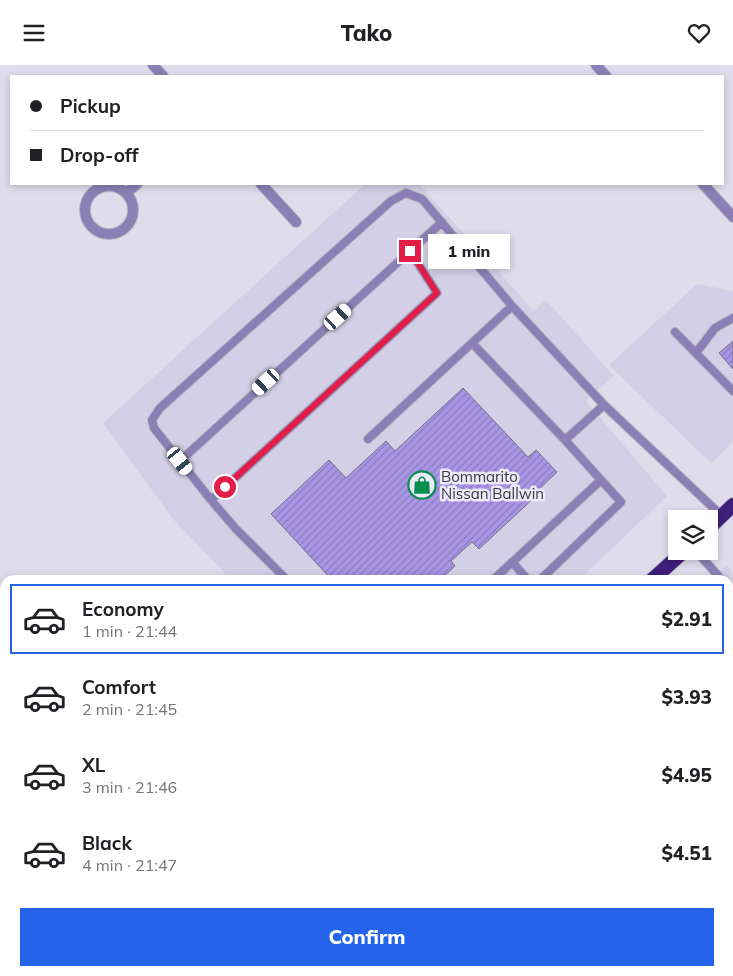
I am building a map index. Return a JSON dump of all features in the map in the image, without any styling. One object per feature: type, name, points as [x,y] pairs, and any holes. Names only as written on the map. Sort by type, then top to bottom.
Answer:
[{"type":"highway","points":[[718,520],[733,505]]},
{"type":"highway","points":[[658,575],[674,560]]},
{"type":"street","points":[[153,65],[162,75]]},
{"type":"street","points":[[596,65],[605,75]]},
{"type":"street","points":[[126,193],[136,185]]},
{"type":"street","points":[[262,185],[296,222]]},
{"type":"street","points":[[704,185],[733,217]]},
{"type":"street","points":[[106,186],[114,186],[126,193],[131,200],[133,208],[128,224],[115,233],[99,231],[92,226],[85,213],[88,198],[93,192],[106,186]]},
{"type":"lane","points":[[282,575],[236,529],[211,500],[154,427],[152,419],[160,408],[391,201],[406,193],[422,199],[512,306],[604,405],[722,516]]},
{"type":"lane","points":[[180,461],[442,222]]},
{"type":"lane","points":[[211,500],[437,293],[410,251]]},
{"type":"lane","points":[[368,439],[512,306]]},
{"type":"lane","points":[[696,353],[715,328],[733,317]]},
{"type":"lane","points":[[675,332],[733,391]]},
{"type":"lane","points":[[472,343],[622,502],[545,575]]},
{"type":"lane","points":[[565,440],[604,405]]},
{"type":"lane","points":[[498,575],[601,480]]},
{"type":"lane","points":[[704,560],[718,575]]},
{"type":"lane","points":[[512,562],[524,575]]},
{"type":"shaded area","points":[[364,185],[420,185],[534,311],[546,300],[614,376],[586,401],[667,496],[584,575],[227,575],[173,519],[103,423]]},
{"type":"shaded area","points":[[697,284],[733,291],[733,442],[711,463],[609,365]]},
{"type":"shaded area","points":[[727,565],[733,575],[716,575]]},
{"type":"building","points":[[733,341],[733,369],[719,353]]},
{"type":"building","name":"Bommarito Nissan Ballwin","points":[[463,388],[528,457],[536,450],[557,472],[535,493],[537,495],[479,549],[472,542],[451,561],[455,566],[445,575],[327,575],[271,514],[329,460],[346,478],[386,441],[395,451]]},
{"type":"place","name":"Bommarito Nissan Ballwin","points":[[422,485]]},
{"type":"route","points":[[225,487],[437,293],[410,251]]}]
